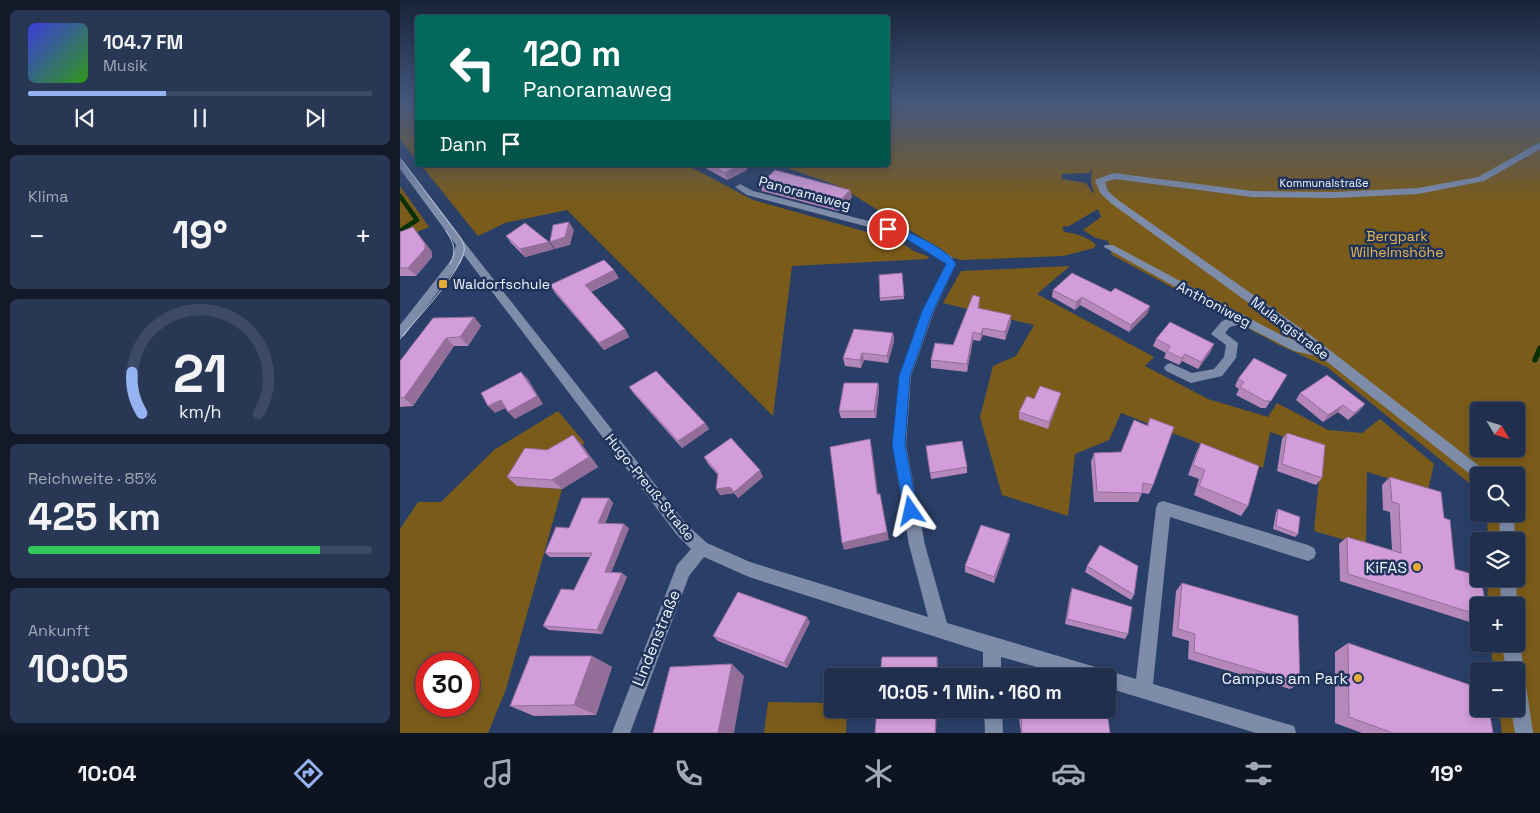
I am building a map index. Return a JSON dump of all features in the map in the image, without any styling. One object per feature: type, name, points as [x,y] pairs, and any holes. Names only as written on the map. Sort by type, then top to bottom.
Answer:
[{"type":"street","name":"Kommunalstraße","points":[[1100,181],[1114,176],[1252,194],[1298,195],[1418,191],[1481,179],[1540,145]]},
{"type":"street","name":"Hugo-Preuß-Straße","points":[[400,164],[682,530],[702,548],[749,569],[940,630],[1070,668]]},
{"type":"street","name":"Mulangstraße","points":[[1100,181],[1104,192],[1115,202],[1304,337],[1470,467]]},
{"type":"street","name":"Panoramaweg","points":[[740,187],[750,193],[904,233],[947,258],[952,264],[928,311],[904,376],[898,445],[918,545],[940,630]]},
{"type":"street","points":[[400,333],[458,260],[461,245]]},
{"type":"street","name":"Anthoniweg","points":[[1109,247],[1298,348],[1323,352]]},
{"type":"street","points":[[1170,368],[1191,378],[1218,374],[1230,358],[1232,342],[1216,334],[1226,324],[1242,319]]},
{"type":"street","points":[[1144,689],[1163,508],[1308,553]]},
{"type":"street","name":"Lindenstraße","points":[[621,733],[683,571],[702,548]]},
{"type":"street","points":[[992,646],[992,668]]},
{"type":"street","points":[[1116,680],[1288,733]]},
{"type":"street","points":[[1522,717],[1524,733]]},
{"type":"street","points":[[993,718],[994,733]]},
{"type":"green space","points":[[400,135],[415,135],[415,158],[400,139]]},
{"type":"green space","name":"Bergpark Wilhelmshöhe","points":[[890,135],[1540,135],[1540,733],[1502,733],[1500,717],[1525,717],[1525,662],[1493,662],[1491,652],[1525,652],[1525,597],[1487,597],[1488,587],[1525,587],[1525,532],[1488,532],[1487,522],[1525,522],[1525,467],[1470,467],[1470,484],[1327,367],[1277,344],[1112,255],[1108,241],[1096,238],[1083,230],[1101,217],[1098,209],[1069,226],[1062,227],[1064,232],[1077,234],[1089,240],[1096,245],[1094,248],[1063,256],[962,260],[954,258],[841,187],[785,167],[890,167]],"holes":[[[1092,169],[1091,181],[1094,195],[1086,183],[1062,179],[1062,174],[1089,173]]]},
{"type":"green space","points":[[423,167],[691,167],[753,200],[899,241],[914,251],[929,257],[927,259],[792,266],[773,416],[567,210],[505,223],[478,236]]},
{"type":"green space","points":[[400,186],[429,227],[400,239]]},
{"type":"green space","points":[[1070,266],[1037,294],[1154,357],[1145,366],[1208,399],[1268,417],[1277,403],[1328,430],[1362,433],[1380,419],[1434,464],[1428,490],[1367,472],[1366,546],[1314,531],[1322,450],[1270,432],[1263,468],[1121,413],[1109,440],[1075,454],[1068,516],[1002,495],[980,417],[993,366],[1016,356],[1034,325],[943,303],[961,271]]},
{"type":"green space","points":[[558,411],[585,443],[518,486],[562,489],[506,689],[488,733],[400,733],[400,529],[418,502],[441,502],[494,450]]},
{"type":"green space","points":[[768,702],[824,703],[824,718],[847,718],[846,733],[764,733]]},
{"type":"building","points":[[714,167],[736,167],[725,173]]},
{"type":"building","points":[[775,170],[850,190],[837,204],[760,184]]},
{"type":"building","points":[[569,222],[565,237],[550,242],[553,225]]},
{"type":"building","points":[[525,223],[549,242],[520,249],[506,236]]},
{"type":"building","points":[[413,227],[425,244],[425,249],[408,268],[400,268],[400,232]]},
{"type":"building","points":[[604,260],[614,270],[585,285],[625,329],[599,343],[550,285]]},
{"type":"building","points":[[902,273],[904,296],[880,298],[879,275]]},
{"type":"building","points":[[1072,273],[1111,292],[1115,288],[1150,306],[1131,325],[1082,297],[1076,302],[1053,290]]},
{"type":"building","points":[[973,295],[980,297],[978,308],[1011,315],[1005,332],[983,328],[981,334],[973,332],[967,364],[931,360],[935,343],[953,345]]},
{"type":"building","points":[[474,317],[460,337],[446,338],[404,398],[400,398],[400,361],[433,318]]},
{"type":"building","points":[[1170,322],[1214,344],[1201,362],[1185,354],[1182,358],[1167,351],[1170,346],[1156,339]]},
{"type":"building","points":[[854,329],[893,333],[887,356],[862,353],[860,360],[843,358]]},
{"type":"building","points":[[1254,358],[1287,375],[1271,401],[1265,401],[1240,387],[1244,382],[1238,379]]},
{"type":"building","points":[[656,371],[705,423],[678,441],[629,387]]},
{"type":"building","points":[[521,372],[537,396],[508,412],[501,400],[488,406],[481,393]]},
{"type":"building","points":[[1327,375],[1365,404],[1354,413],[1343,405],[1328,415],[1300,393]]},
{"type":"building","points":[[844,383],[878,383],[874,411],[839,411]]},
{"type":"building","points":[[1040,386],[1061,393],[1049,422],[1019,412],[1027,396],[1034,399]]},
{"type":"building","points":[[1150,418],[1174,427],[1153,485],[1143,483],[1142,493],[1097,492],[1094,453],[1121,452],[1134,420],[1148,426]]},
{"type":"building","points":[[1287,433],[1325,445],[1322,478],[1282,464]]},
{"type":"building","points":[[573,435],[589,457],[552,480],[507,477],[525,448],[547,450]]},
{"type":"building","points":[[731,438],[760,470],[734,492],[730,487],[716,489],[718,473],[704,457]]},
{"type":"building","points":[[870,439],[877,494],[880,494],[887,532],[842,543],[830,447]]},
{"type":"building","points":[[962,441],[967,467],[930,473],[926,446]]},
{"type":"building","points":[[1201,443],[1259,466],[1248,506],[1199,486],[1205,470],[1193,465]]},
{"type":"building","points":[[1390,477],[1441,492],[1444,518],[1450,520],[1455,569],[1470,573],[1470,587],[1482,587],[1484,597],[1470,597],[1470,612],[1348,574],[1347,537],[1401,553],[1399,504],[1392,502]]},
{"type":"building","points":[[582,498],[609,498],[598,523],[624,524],[605,572],[622,573],[597,630],[543,626],[561,589],[574,590],[592,553],[545,553],[556,527],[569,528]]},
{"type":"building","points":[[1278,509],[1300,517],[1298,534],[1276,526]]},
{"type":"building","points":[[981,525],[1010,534],[994,577],[965,566]]},
{"type":"building","points":[[1100,545],[1138,566],[1134,595],[1087,566]]},
{"type":"building","points":[[1182,583],[1298,616],[1300,683],[1194,652],[1195,634],[1178,629]]},
{"type":"building","points":[[1072,588],[1132,607],[1128,634],[1067,619]]},
{"type":"building","points":[[738,592],[807,617],[784,663],[713,636]]},
{"type":"building","points":[[1348,643],[1470,685],[1470,717],[1490,717],[1493,733],[1393,733],[1349,717]]},
{"type":"building","points":[[530,656],[592,656],[574,705],[510,706]]},
{"type":"building","points":[[882,657],[937,657],[937,668],[881,668]]},
{"type":"building","points":[[732,664],[718,733],[653,733],[670,667]]},
{"type":"building","points":[[876,718],[936,718],[935,733],[875,733]]},
{"type":"building","points":[[1021,718],[1108,718],[1110,733],[1022,733]]},
{"type":"waterway","points":[[400,196],[417,220],[400,231]]},
{"type":"waterway","points":[[1535,360],[1540,348]]},
{"type":"tram line","points":[[400,158],[464,244],[464,252],[460,262],[445,285],[400,339]]},
{"type":"tram line","points":[[446,231],[454,247],[450,264]]},
{"type":"place","name":"Waldorfschule","points":[[443,284]]},
{"type":"place","name":"KiFAS","points":[[1417,567]]},
{"type":"place","name":"Campus am Park","points":[[1358,678]]},
{"type":"route","points":[[888,229],[904,233],[947,258],[952,264],[928,311],[904,376],[898,445],[911,511]]}]
